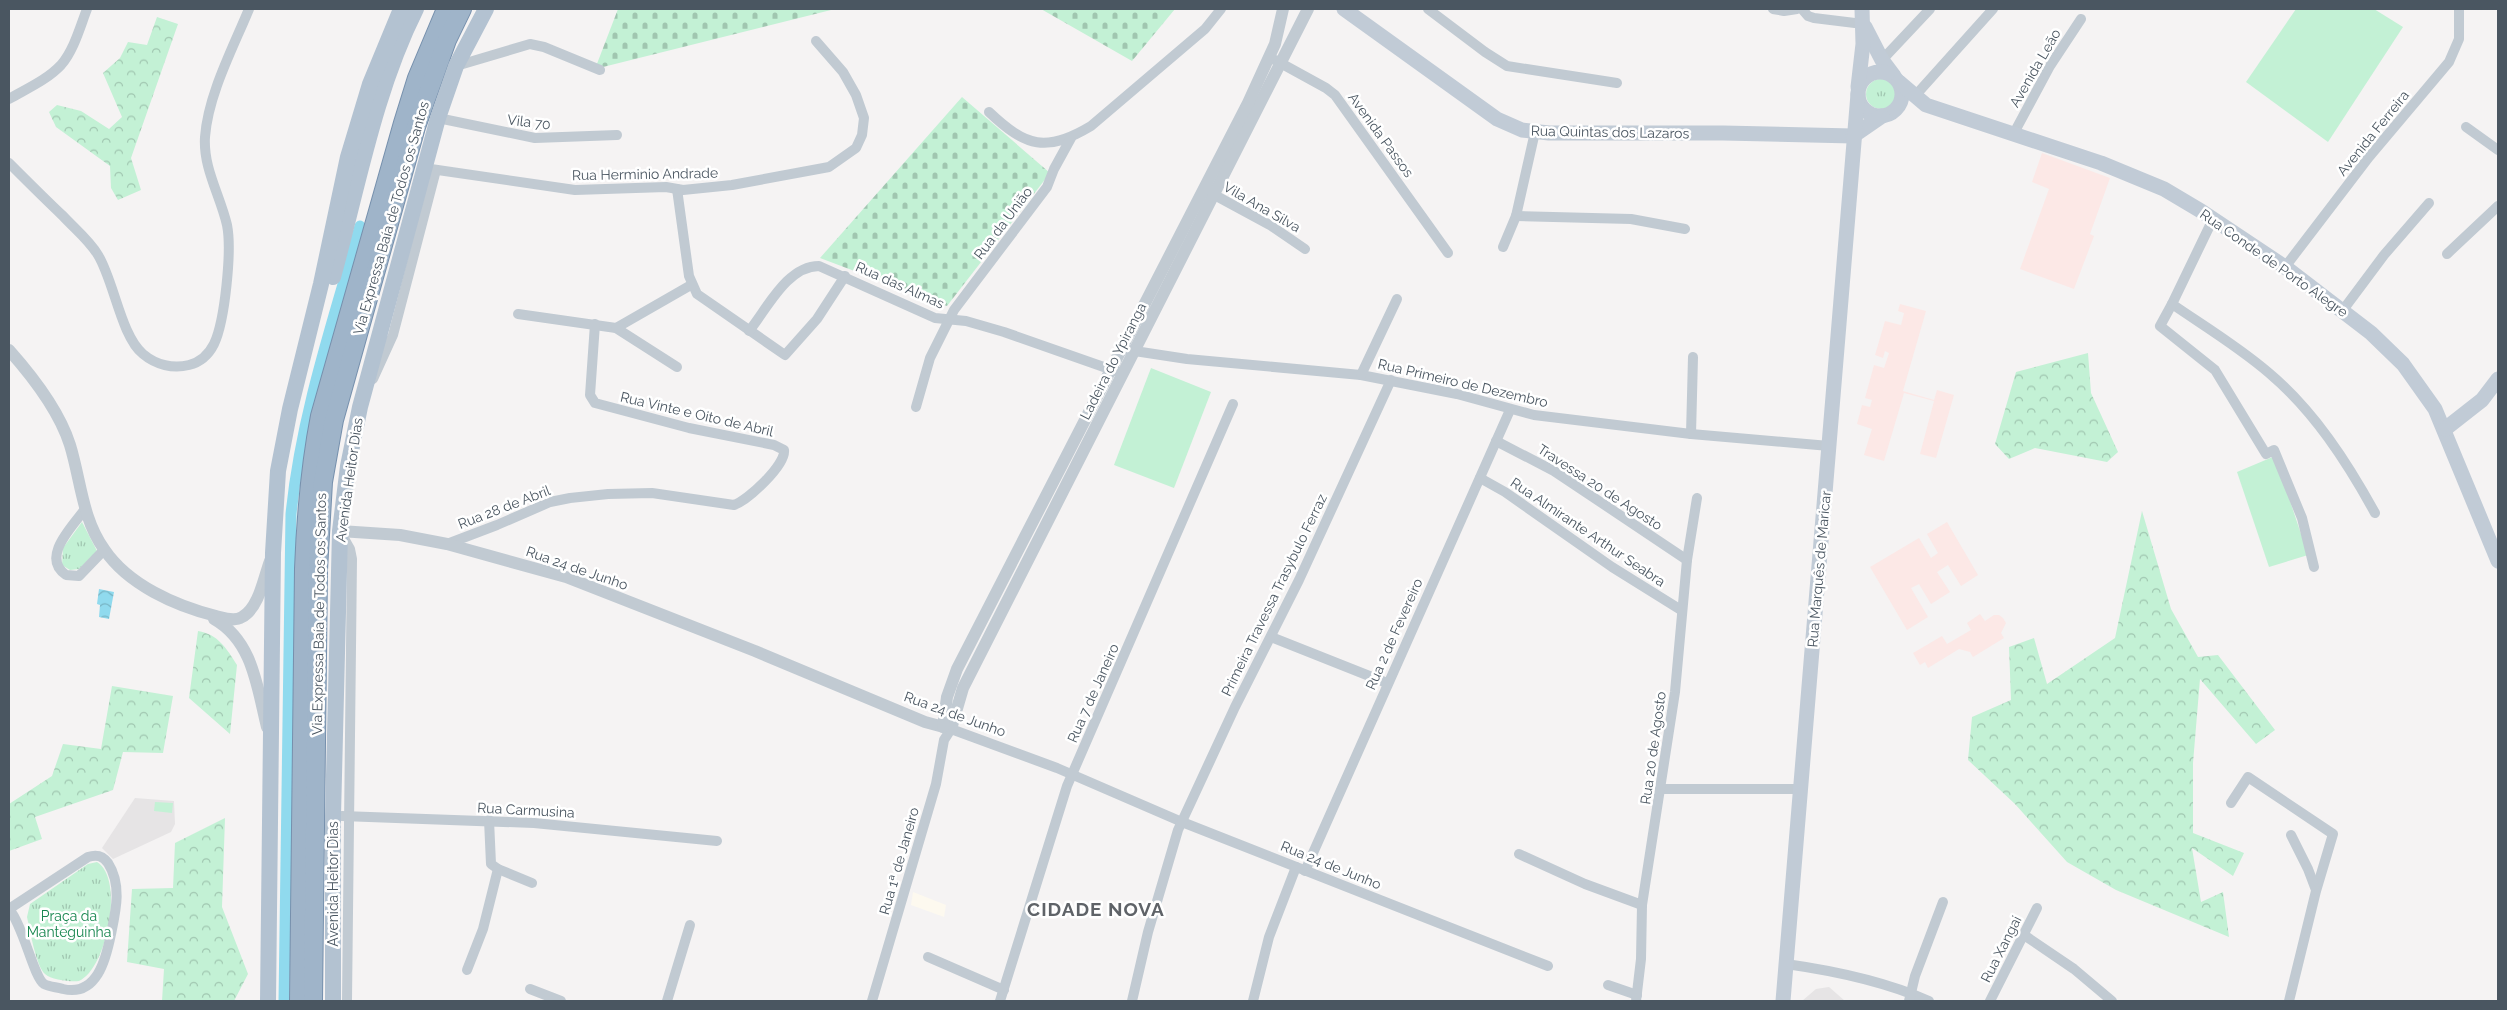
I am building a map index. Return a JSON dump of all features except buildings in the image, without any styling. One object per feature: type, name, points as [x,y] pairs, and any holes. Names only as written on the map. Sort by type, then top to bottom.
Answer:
[{"type":"highway","name":"Via Expressa Baía de Todos os Santos","points":[[299,1001],[304,569],[309,480],[320,416],[446,9]]},
{"type":"highway","name":"Via Expressa Baía de Todos os Santos","points":[[313,1001],[318,570],[323,482],[334,420],[375,272],[424,80],[462,9]]},
{"type":"main road","points":[[268,1001],[272,554],[282,444],[302,364],[339,195],[358,121],[382,52],[401,9]]},
{"type":"main road","points":[[302,364],[329,289],[367,145],[388,76],[416,9]]},
{"type":"main road","name":"Avenida Heitor Dias","points":[[333,1001],[341,816],[340,531],[348,466],[360,407],[430,169],[438,118],[456,66],[486,9]]},
{"type":"main road","name":"Rua Quintas dos Lazaros","points":[[1344,9],[1497,119],[1516,128],[1535,132],[1723,132],[1853,136]]},
{"type":"main road","name":"Rua Conde de Porto Alegre","points":[[1859,18],[1882,60],[1898,80],[1920,101],[2101,163],[2164,189],[2286,267],[2343,310],[2388,348],[2426,394],[2445,429],[2498,562]]},
{"type":"main road","name":"Rua Marquês de Maricar","points":[[1783,1001],[1858,92],[1859,18]]},
{"type":"main road","points":[[1853,136],[1884,116],[1898,108],[1901,102],[1902,95],[1898,80],[1884,72],[1877,72],[1865,77],[1858,92],[1865,111],[1884,116],[1920,101]]},
{"type":"main road","points":[[2445,429],[2482,400],[2498,379]]},
{"type":"street","points":[[9,99],[52,73],[62,64],[70,51],[87,9]]},
{"type":"street","points":[[9,163],[90,243],[107,274],[128,331],[142,353],[151,360],[173,367],[190,365],[202,359],[209,353],[218,333],[229,255],[227,225],[209,172],[206,155],[207,122],[248,9]]},
{"type":"street","points":[[989,112],[1014,134],[1031,142],[1048,143],[1071,138],[1091,126],[1205,29],[1221,9]]},
{"type":"street","name":"Ladeira do Ypiranga","points":[[1275,60],[1283,9]]},
{"type":"street","name":"Ladeira do Ypiranga","points":[[946,732],[957,686],[1048,491],[1118,372],[1275,60],[1308,9]]},
{"type":"street","points":[[1428,9],[1485,52],[1507,66],[1617,83]]},
{"type":"street","points":[[1773,9],[1790,11],[1797,9]]},
{"type":"street","points":[[1802,9],[1808,16],[1814,18],[1859,18]]},
{"type":"street","points":[[1882,60],[1930,9]]},
{"type":"street","points":[[1920,101],[1993,9]]},
{"type":"street","name":"Avenida Ferreira","points":[[2286,267],[2369,157],[2449,62],[2459,39],[2459,9]]},
{"type":"street","name":"Avenida Leão","points":[[2014,133],[2050,66],[2081,19]]},
{"type":"street","name":"Rua Herminio Andrade","points":[[430,169],[568,189],[676,189],[732,185],[816,171],[829,167],[856,148],[864,126],[862,108],[843,72],[816,40]]},
{"type":"street","points":[[456,66],[530,44],[600,70]]},
{"type":"street","name":"Avenida Passos","points":[[1275,60],[1335,95],[1448,253]]},
{"type":"street","name":"Vila 70","points":[[438,118],[535,138],[617,135]]},
{"type":"street","points":[[2466,127],[2498,150]]},
{"type":"street","points":[[1503,247],[1516,216],[1535,132]]},
{"type":"street","name":"Rua da União","points":[[916,406],[930,358],[958,302],[997,255],[1008,235],[1047,187],[1054,169],[1071,138]]},
{"type":"street","points":[[676,189],[691,285],[697,294],[710,305],[786,355],[816,319],[845,276]]},
{"type":"street","name":"Vila Ana Silva","points":[[1209,192],[1270,225],[1306,249]]},
{"type":"street","points":[[2343,310],[2384,256],[2429,203]]},
{"type":"street","points":[[2447,254],[2498,206]]},
{"type":"street","points":[[1516,216],[1631,219],[1685,229]]},
{"type":"street","points":[[2213,219],[2160,326],[2216,370],[2266,454],[2274,450],[2282,465],[2302,518],[2314,567]]},
{"type":"street","name":"Rua das Almas","points":[[749,331],[787,282],[805,268],[819,266],[845,276],[935,318],[966,321],[1004,332],[1118,372]]},
{"type":"street","points":[[616,328],[691,285]]},
{"type":"street","points":[[1361,375],[1397,299]]},
{"type":"street","points":[[2172,304],[2254,361],[2286,389],[2334,446],[2375,513]]},
{"type":"street","points":[[518,314],[616,328],[677,367]]},
{"type":"street","name":"Rua Vinte e Oito de Abril","points":[[595,324],[590,395],[595,403],[689,428],[769,443],[784,450]]},
{"type":"street","points":[[9,350],[33,380],[62,424],[70,445],[85,510],[104,550],[113,561],[138,581],[178,604],[204,613],[232,619],[243,617],[253,606],[272,554]]},
{"type":"street","name":"Rua Primeiro de Dezembro","points":[[1129,350],[1187,359],[1361,375],[1457,394],[1534,415],[1690,434],[1829,446]]},
{"type":"street","points":[[1690,434],[1693,357]]},
{"type":"street","name":"Primeira Travessa Trasybulo Ferraz","points":[[1132,1001],[1148,932],[1182,822],[1235,707],[1272,637],[1390,380]]},
{"type":"street","name":"Rua 7 de Janeiro","points":[[1000,1001],[1072,774],[1233,404]]},
{"type":"street","name":"Rua 2 de Fevereiro","points":[[1253,1001],[1269,937],[1387,683],[1510,410]]},
{"type":"street","name":"Travessa 20 de Agosto","points":[[1496,441],[1554,471],[1687,560]]},
{"type":"street","name":"Rua 28 de Abril","points":[[447,544],[550,502],[570,498],[608,494],[652,493],[734,505],[760,486],[782,459],[784,450]]},
{"type":"street","name":"Rua Almirante Arthur Seabra","points":[[1480,478],[1505,492],[1612,567],[1681,610]]},
{"type":"street","name":"Rua 20 de Agosto","points":[[1636,998],[1641,959],[1642,905],[1675,692],[1681,610],[1687,560],[1698,498]]},
{"type":"street","points":[[85,510],[60,544],[56,557],[59,568],[66,575],[79,576],[104,550]]},
{"type":"street","name":"Rua 24 de Junho","points":[[340,531],[400,535],[447,544],[566,577],[738,644],[946,732],[1072,774],[1182,822],[1548,966]]},
{"type":"street","points":[[204,613],[232,631],[245,649],[270,742]]},
{"type":"street","points":[[1272,637],[1387,683]]},
{"type":"street","name":"Rua 1ª de Janeiro","points":[[872,1001],[936,784],[946,732]]},
{"type":"street","points":[[2231,803],[2248,777],[2333,834],[2316,891],[2289,1001]]},
{"type":"street","points":[[1661,789],[1801,789]]},
{"type":"street","points":[[341,816],[347,1001]]},
{"type":"street","name":"Rua Carmusina","points":[[341,816],[489,820],[717,840]]},
{"type":"street","points":[[489,820],[490,859],[494,867],[532,883]]},
{"type":"street","points":[[2290,836],[2308,869],[2316,891]]},
{"type":"street","points":[[1518,854],[1585,884],[1642,905]]},
{"type":"street","points":[[88,857],[101,857],[114,875],[117,896],[110,941],[101,970],[90,983],[75,990],[44,984],[38,976],[19,923],[9,909],[88,857]]},
{"type":"street","points":[[468,970],[483,929],[498,870]]},
{"type":"street","points":[[1910,997],[1943,902]]},
{"type":"street","name":"Rua Xangai","points":[[1990,1001],[2037,908]]},
{"type":"street","points":[[667,1001],[690,925]]},
{"type":"street","points":[[2024,934],[2074,969],[2112,1001]]},
{"type":"street","points":[[928,957],[1004,990]]},
{"type":"street","points":[[1786,964],[1831,971],[1910,997],[1930,1001]]},
{"type":"street","points":[[1608,985],[1636,998]]},
{"type":"street","points":[[530,989],[561,1001]]},
{"type":"shaded area","points":[[2042,153],[2110,178],[2090,234],[2094,236],[2074,289],[2020,269],[2049,189],[2032,182]]},
{"type":"shaded area","points":[[1900,304],[1926,311],[1903,391],[1934,400],[1937,390],[1954,395],[1936,458],[1920,454],[1934,401],[1904,393],[1884,461],[1864,455],[1872,429],[1857,424],[1862,405],[1870,407],[1872,400],[1865,398],[1874,365],[1884,368],[1889,353],[1885,351],[1883,358],[1875,355],[1885,321],[1901,325],[1904,313],[1898,311]]},
{"type":"shaded area","points":[[1947,522],[1978,575],[1961,586],[1948,565],[1937,572],[1950,592],[1931,604],[1919,584],[1911,588],[1928,617],[1907,630],[1870,567],[1919,538],[1931,558],[1938,553],[1927,534]]},
{"type":"shaded area","points":[[1980,614],[1985,621],[1994,615],[1999,615],[2003,618],[2006,623],[2001,633],[2004,638],[1973,657],[1970,652],[1959,649],[1928,668],[1925,662],[1920,665],[1913,653],[1942,636],[1947,644],[1971,630],[1967,623]]},
{"type":"shaded area","points":[[135,798],[174,801],[175,824],[171,832],[113,859],[102,848]]},
{"type":"shaded area","points":[[913,892],[946,905],[944,917],[911,905]]},
{"type":"shaded area","points":[[1829,987],[1845,1001],[1802,1001],[1816,989]]},
{"type":"green space","points":[[618,9],[835,9],[595,69]]},
{"type":"green space","points":[[1041,9],[1175,9],[1132,61]]},
{"type":"green space","points":[[2296,9],[2374,9],[2403,27],[2328,142],[2246,82]]},
{"type":"green space","points":[[157,17],[178,24],[131,158],[141,190],[118,200],[111,188],[110,166],[56,127],[49,112],[57,105],[81,111],[109,129],[122,117],[103,73],[120,58],[128,42],[147,45]]},
{"type":"green space","points":[[1881,79],[1892,83],[1896,94],[1892,105],[1881,109],[1870,105],[1866,94],[1870,83]]},
{"type":"green space","points":[[962,97],[1050,173],[947,306],[820,258]]},
{"type":"green space","points":[[2088,353],[2091,393],[2118,452],[2107,462],[2035,448],[2009,459],[1995,444],[2016,372]]},
{"type":"green space","points":[[1151,368],[1211,392],[1174,488],[1114,465]]},
{"type":"green space","points":[[2275,456],[2308,555],[2269,567],[2237,472]]},
{"type":"green space","points":[[2142,511],[2171,609],[2198,657],[2218,655],[2275,730],[2256,744],[2200,679],[2193,763],[2193,833],[2244,853],[2233,876],[2192,848],[2201,902],[2223,892],[2229,937],[2116,890],[2067,862],[2015,804],[1968,760],[1972,717],[2011,700],[2009,647],[2034,638],[2047,684],[2115,638]]},
{"type":"green space","points":[[82,522],[97,551],[79,569],[70,570],[62,565],[63,548]]},
{"type":"green space","points":[[198,631],[211,635],[221,643],[237,665],[230,734],[189,698]]},
{"type":"green space","points":[[112,686],[173,696],[163,753],[123,752],[113,790],[35,817],[42,839],[9,851],[9,804],[52,776],[63,744],[101,749]]},
{"type":"green space","points":[[155,802],[173,803],[172,813],[154,811]]},
{"type":"green space","points":[[225,818],[222,907],[248,974],[234,1001],[162,1001],[164,969],[127,962],[132,889],[173,888],[175,843]]},
{"type":"green space","name":"Praça da Manteguinha","points":[[97,862],[105,872],[110,886],[111,904],[109,923],[98,960],[89,973],[79,981],[52,978],[42,970],[36,956],[27,917],[30,904],[88,864]]},
{"type":"water","points":[[99,589],[114,592],[109,619],[99,617],[100,605],[97,604]]},
{"type":"waterway","points":[[284,1001],[291,514],[302,441],[310,404],[360,226]]},
{"type":"district","name":"CIDADE NOVA","points":[[1096,909]]}]
